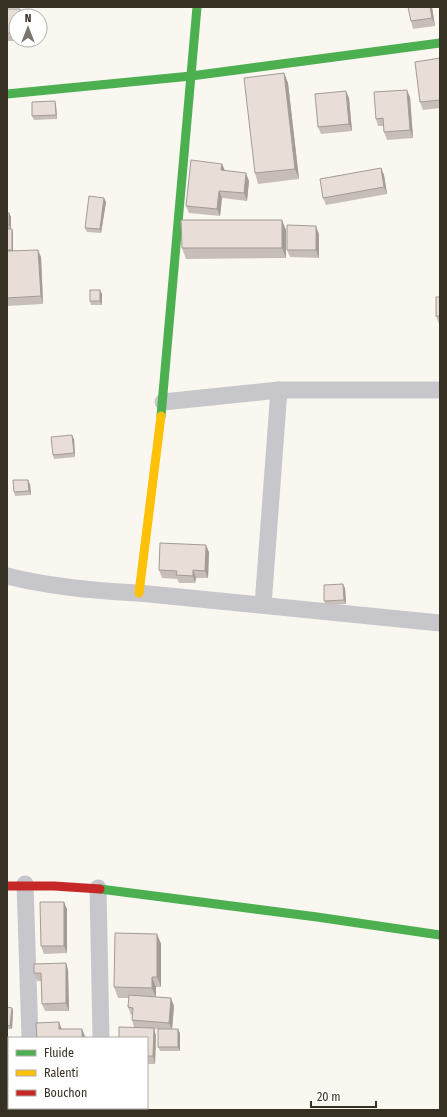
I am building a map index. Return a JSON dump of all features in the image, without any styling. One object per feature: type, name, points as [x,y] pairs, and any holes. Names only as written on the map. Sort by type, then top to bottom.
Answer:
[{"type":"street","points":[[140,593],[163,402],[197,7]]},
{"type":"street","points":[[7,94],[191,76],[440,43]]},
{"type":"street","points":[[163,402],[279,390],[440,390]]},
{"type":"street","points":[[263,605],[279,390]]},
{"type":"street","points":[[7,576],[63,588],[105,592],[140,593],[440,623]]},
{"type":"street","points":[[7,886],[25,884],[98,888],[358,922],[440,935]]},
{"type":"street","points":[[25,884],[30,1037]]},
{"type":"street","points":[[98,888],[101,1037]]},
{"type":"building","points":[[408,7],[430,7],[432,18],[411,21]]},
{"type":"building","points":[[7,9],[8,9],[8,33]]},
{"type":"building","points":[[440,58],[440,100],[420,102],[415,62]]},
{"type":"building","points":[[284,73],[295,169],[255,173],[244,78]]},
{"type":"building","points":[[407,90],[410,130],[384,132],[383,118],[376,119],[374,92]]},
{"type":"building","points":[[346,91],[349,124],[318,127],[315,94]]},
{"type":"building","points":[[55,101],[56,115],[32,116],[32,102]]},
{"type":"building","points":[[191,160],[222,164],[221,170],[246,173],[244,193],[219,191],[217,209],[186,206]]},
{"type":"building","points":[[381,168],[384,187],[323,198],[320,179]]},
{"type":"building","points":[[89,196],[104,198],[100,229],[85,228]]},
{"type":"building","points":[[7,213],[9,213],[9,225],[7,225]]},
{"type":"building","points":[[181,220],[282,220],[282,248],[182,248]]},
{"type":"building","points":[[287,225],[316,226],[316,250],[287,250]]},
{"type":"building","points":[[7,229],[12,229],[12,250],[7,250]]},
{"type":"building","points":[[38,250],[41,296],[7,298],[7,251]]},
{"type":"building","points":[[90,290],[100,290],[100,301],[90,301]]},
{"type":"building","points":[[436,297],[440,297],[440,316],[436,316]]},
{"type":"building","points":[[72,435],[74,453],[53,455],[51,437]]},
{"type":"building","points":[[13,480],[28,480],[29,491],[14,492]]},
{"type":"building","points":[[160,543],[206,545],[205,571],[193,570],[193,576],[176,575],[177,571],[159,570]]},
{"type":"building","points":[[343,584],[344,600],[324,601],[324,585]]},
{"type":"building","points":[[40,902],[64,902],[64,946],[41,946]]},
{"type":"building","points":[[115,933],[157,934],[157,977],[152,977],[152,988],[114,987]]},
{"type":"building","points":[[66,963],[66,1003],[42,1004],[41,973],[34,973],[34,964]]},
{"type":"building","points":[[129,995],[171,998],[169,1023],[132,1020],[133,1008],[128,1007]]},
{"type":"building","points":[[7,1007],[12,1008],[10,1026],[7,1025]]},
{"type":"building","points":[[59,1022],[59,1029],[82,1029],[82,1037],[37,1037],[36,1023]]},
{"type":"building","points":[[119,1027],[154,1028],[153,1056],[148,1056],[148,1037],[119,1037]]},
{"type":"building","points":[[158,1029],[178,1029],[178,1047],[158,1047]]},
{"type":"building","points":[[8,1096],[8,1109],[12,1110],[7,1110]]},
{"type":"building","points":[[72,1109],[72,1110],[34,1110]]},
{"type":"traffic: fast","points":[[161,416],[197,7]]},
{"type":"traffic: fast","points":[[7,94],[191,76],[440,43]]},
{"type":"traffic: fast","points":[[100,889],[317,917],[440,935]]},
{"type":"traffic: slow","points":[[139,593],[161,416]]},
{"type":"traffic: jam","points":[[7,886],[54,886],[100,889]]}]
